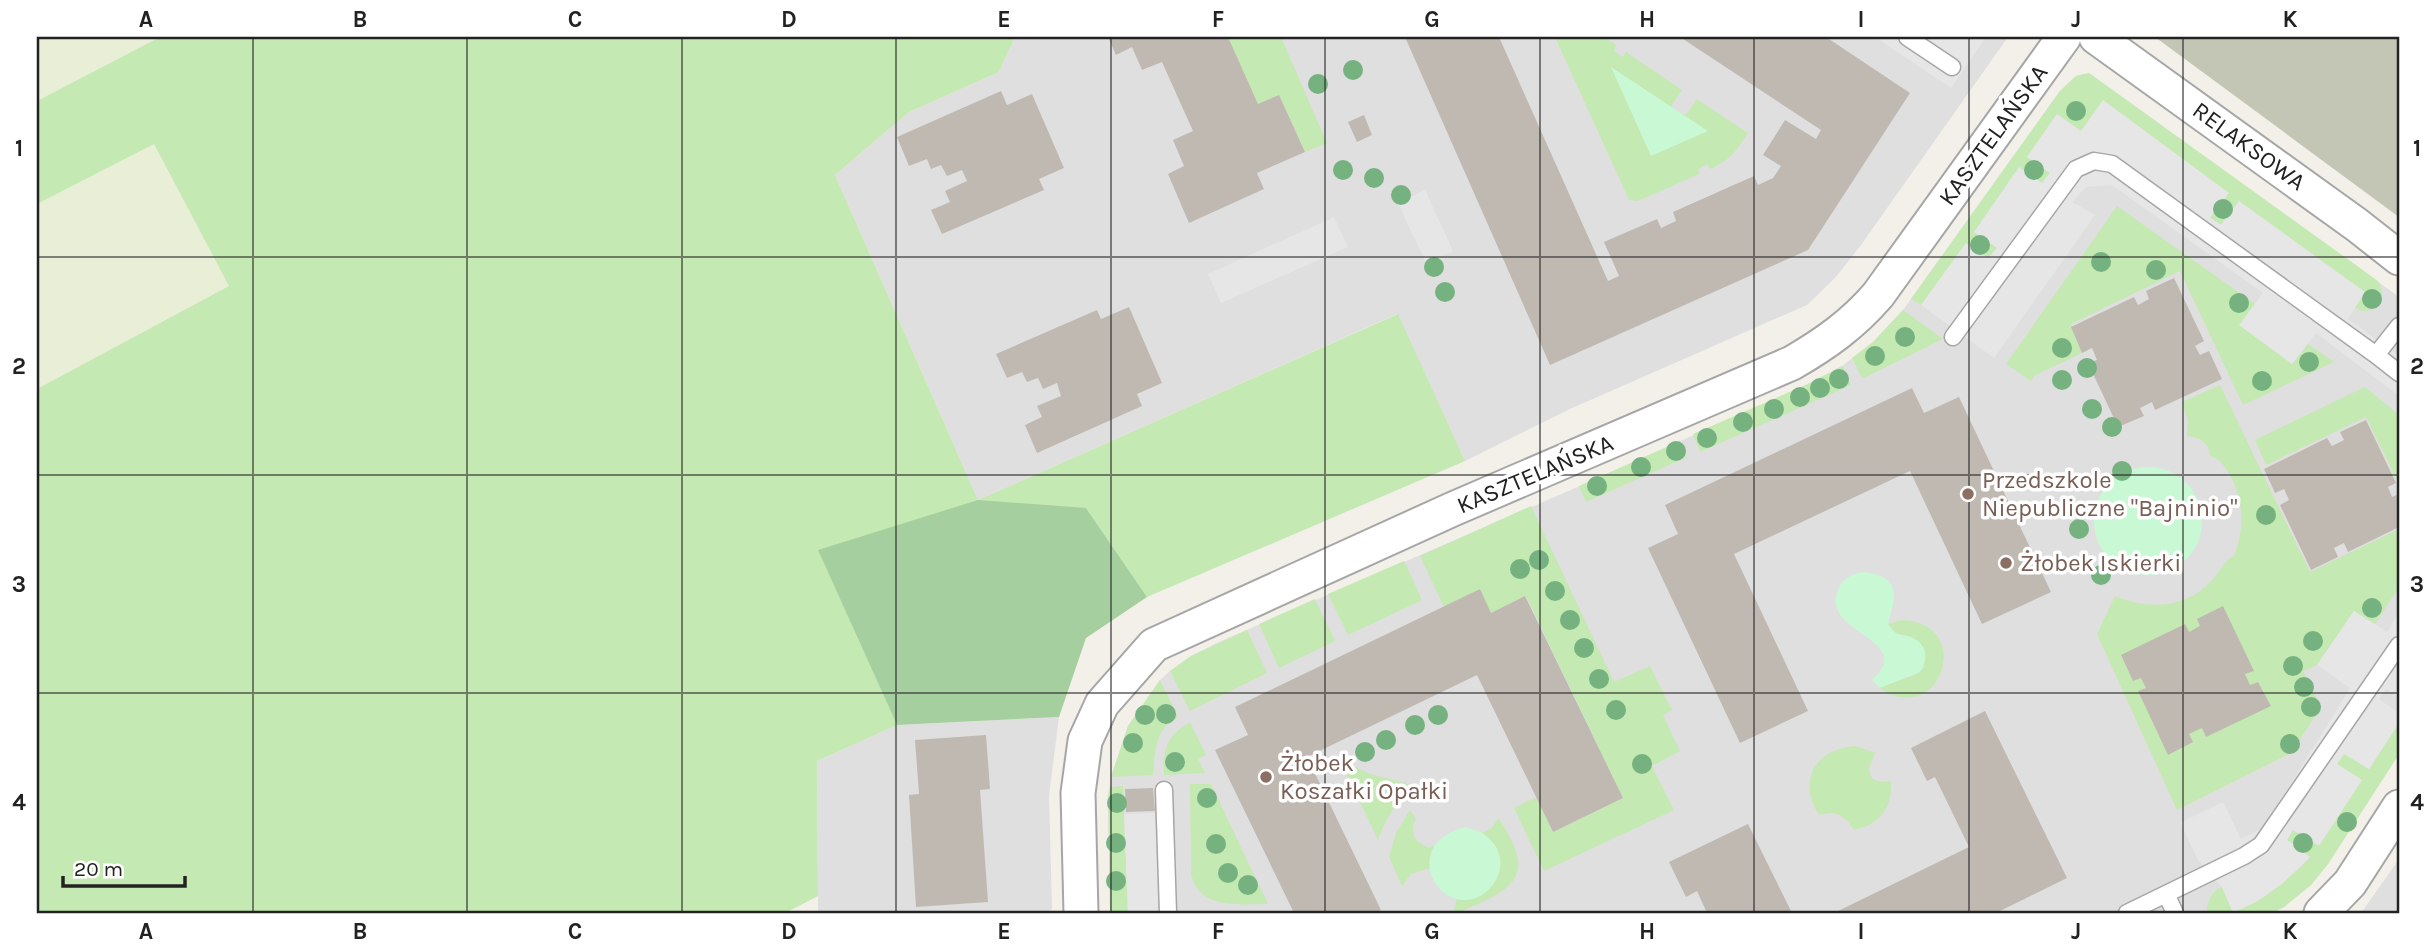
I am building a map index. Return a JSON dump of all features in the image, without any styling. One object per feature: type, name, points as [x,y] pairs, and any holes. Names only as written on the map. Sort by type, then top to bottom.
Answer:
[{"type":"street","name":"KASZTELAŃSKA","points":[[1081,913],[1078,793],[1085,741],[1102,704],[1154,645],[1453,509],[1792,363],[1820,347],[1860,317],[1878,295],[2064,37]]},
{"type":"street","name":"RELAKSOWA","points":[[2096,37],[2325,201],[2399,258]]},
{"type":"street","points":[[2322,913],[2350,883],[2399,807]]},
{"type":"lane","points":[[1907,37],[1952,67]]},
{"type":"lane","points":[[1953,337],[2076,169],[2094,161],[2112,164],[2399,373]]},
{"type":"lane","points":[[2376,355],[2399,326]]},
{"type":"lane","points":[[2127,913],[2244,856],[2260,845],[2399,645]]},
{"type":"lane","points":[[1164,790],[1168,913]]},
{"type":"lane","points":[[2166,894],[2175,913]]},
{"type":"shaded area","points":[[37,37],[160,37],[37,101]]},
{"type":"shaded area","points":[[1015,37],[2008,37],[1861,245],[1835,278],[1807,305],[1570,409],[1465,461],[1397,314],[978,500],[835,175],[909,112],[999,72]]},
{"type":"shaded area","points":[[1875,37],[1986,37],[1951,88]]},
{"type":"shaded area","points":[[2155,37],[2399,37],[2399,217]]},
{"type":"shaded area","points":[[2089,73],[2399,297],[2399,754],[2328,864],[2311,885],[2284,907],[2272,913],[1110,913],[1108,796],[1111,777],[1128,726],[1160,680],[1170,671],[1191,656],[1219,642],[1580,486],[1808,384],[1842,366],[1873,342],[1903,310],[2060,91],[2076,76]]},
{"type":"shaded area","points":[[2103,100],[2229,193],[2210,218],[2221,225],[2239,201],[2365,292],[2348,319],[2399,356],[2399,396],[2316,333],[2292,364],[2239,325],[2263,293],[2112,185],[2086,187],[2072,202],[2095,215],[1994,358],[1921,305],[1966,243],[1988,258],[1997,248],[1974,232],[2019,167],[2042,183],[2050,173],[2027,157],[2057,114],[2081,131]]},
{"type":"shaded area","points":[[154,144],[230,286],[37,389],[37,204]]},
{"type":"shaded area","points":[[1425,190],[1453,251],[1426,263],[1398,203]]},
{"type":"shaded area","points":[[1334,217],[1348,247],[1221,303],[1208,274]]},
{"type":"shaded area","points":[[2354,611],[2387,632],[2399,612],[2399,697],[2386,689],[2379,699],[2399,713],[2399,723],[2369,769],[2344,754],[2337,764],[2362,780],[2319,846],[2293,830],[2287,840],[2310,857],[2282,884],[2258,901],[2233,913],[2222,887],[2198,860],[2180,823],[2223,802],[2241,839],[2264,827],[2350,688],[2317,665]]},
{"type":"shaded area","points":[[1059,717],[1049,796],[1052,909],[1043,913],[818,913],[817,761],[897,725]]},
{"type":"shaded area","points":[[1155,813],[1159,913],[1128,913],[1124,814]]},
{"type":"shaded area","points":[[2399,859],[2399,913],[2361,913],[2364,909]]},
{"type":"green space","points":[[160,37],[1015,37],[999,72],[909,112],[835,175],[978,500],[1398,314],[1465,461],[1147,597],[1086,508],[819,551],[897,725],[817,761],[818,896],[785,913],[37,913],[37,389],[229,286],[154,144],[37,204],[37,101]]},
{"type":"green space","points":[[1228,37],[1281,37],[1327,143],[1305,152],[1279,95],[1258,104]]},
{"type":"green space","points":[[1555,37],[1604,37],[1616,45],[1614,51],[1623,57],[1626,52],[1682,90],[1671,107],[1685,116],[1697,99],[1748,133],[1723,162],[1710,169],[1708,164],[1698,169],[1699,174],[1637,201],[1629,200]]},
{"type":"green space","points":[[1611,67],[1708,131],[1651,156]]},
{"type":"green space","points":[[2089,73],[2378,281],[2382,292],[2381,302],[2369,310],[2362,311],[2355,307],[2364,292],[2239,201],[2221,225],[2210,217],[2228,193],[2081,132],[2057,114],[2027,157],[2050,173],[2042,183],[2020,168],[1974,232],[1997,248],[1989,258],[1966,243],[1921,305],[1911,299],[2060,91],[2076,76]]},
{"type":"green space","points":[[2117,206],[2255,304],[2240,325],[2292,364],[2308,344],[2334,362],[2243,405],[2180,271],[2071,324],[2084,352],[2034,376],[2031,381],[2006,364]]},
{"type":"green space","points":[[1903,310],[1943,339],[1864,378],[1852,358],[1873,342]]},
{"type":"green space","points":[[1842,366],[1851,385],[1700,452],[1693,434],[1808,384]]},
{"type":"green space","points":[[2220,385],[2310,572],[2399,529],[2399,587],[2375,624],[2354,611],[2317,665],[2303,671],[2321,707],[2291,753],[2177,810],[2097,634],[2115,596],[2154,605],[2191,597],[2202,590],[2227,560],[2234,556],[2241,531],[2238,494],[2228,472],[2220,461],[2210,455],[2203,441],[2187,436],[2188,420],[2182,402]]},
{"type":"green space","points":[[2365,387],[2399,415],[2399,484],[2366,417],[2266,465],[2255,440]]},
{"type":"green space","points":[[1680,441],[1687,457],[1586,502],[1579,486]]},
{"type":"green space","points":[[2148,467],[2169,471],[2186,483],[2198,500],[2202,521],[2198,542],[2186,559],[2169,571],[2148,575],[2127,571],[2110,559],[2098,542],[2094,521],[2098,500],[2110,483],[2127,471]]},
{"type":"green space","points":[[978,500],[1086,508],[1147,597],[1086,638],[1059,717],[897,725],[818,550]]},
{"type":"green space","points":[[1531,506],[1614,682],[1650,666],[1672,710],[1663,715],[1680,751],[1652,766],[1674,810],[1544,871],[1514,808],[1536,797],[1553,832],[1623,798],[1526,596],[1491,613],[1480,589],[1444,607],[1420,556]]},
{"type":"green space","points":[[1404,561],[1422,600],[1348,635],[1328,594]]},
{"type":"green space","points":[[1863,572],[1876,574],[1890,583],[1894,596],[1888,624],[1896,633],[1918,641],[1925,654],[1920,672],[1880,688],[1872,680],[1883,666],[1883,654],[1842,617],[1836,605],[1842,583]]},
{"type":"green space","points":[[1315,599],[1335,641],[1279,668],[1259,624]]},
{"type":"green space","points":[[1901,620],[1924,625],[1938,637],[1944,653],[1942,670],[1933,685],[1919,695],[1901,697],[1880,688],[1915,674],[1924,667],[1912,637],[1895,633],[1888,624]]},
{"type":"green space","points":[[1247,630],[1267,673],[1190,711],[1170,671],[1191,656]]},
{"type":"green space","points":[[1160,680],[1178,717],[1165,727],[1161,734],[1153,775],[1111,777],[1128,726]]},
{"type":"green space","points":[[1190,722],[1206,755],[1198,759],[1205,773],[1164,775],[1164,757],[1168,743],[1176,732]]},
{"type":"green space","points":[[2399,723],[2399,754],[2328,864],[2311,885],[2284,907],[2272,913],[2206,913],[2212,895],[2222,887],[2233,912],[2275,888],[2302,866],[2310,857],[2287,840],[2293,830],[2362,780],[2337,764],[2344,753],[2369,769]]},
{"type":"green space","points":[[1855,746],[1876,753],[1870,765],[1870,775],[1877,781],[1891,781],[1891,791],[1887,807],[1878,819],[1854,830],[1840,815],[1819,815],[1810,790],[1810,779],[1820,760],[1829,753]]},
{"type":"green space","points":[[1340,760],[1370,774],[1416,786],[1393,810],[1378,840]]},
{"type":"green space","points":[[1190,784],[1211,784],[1268,904],[1222,902],[1202,894],[1195,886],[1191,874]]},
{"type":"green space","points":[[1123,786],[1128,913],[1110,913],[1108,796],[1110,787]]},
{"type":"green space","points":[[1410,810],[1416,819],[1413,825],[1414,837],[1429,848],[1434,845],[1430,868],[1411,874],[1402,886],[1389,857],[1396,833]]},
{"type":"green space","points":[[1498,818],[1518,857],[1518,870],[1506,888],[1458,913],[1453,913],[1486,836],[1482,833],[1492,828]]},
{"type":"green space","points":[[1465,827],[1485,835],[1497,848],[1500,862],[1498,875],[1491,887],[1480,896],[1467,900],[1453,898],[1439,888],[1429,865],[1435,845],[1448,834]]},
{"type":"building","points":[[1108,37],[1228,37],[1258,104],[1279,95],[1305,152],[1257,173],[1264,189],[1189,223],[1168,174],[1184,166],[1173,140],[1193,131],[1162,62],[1142,70],[1132,47],[1116,55]]},
{"type":"building","points":[[1405,37],[1499,37],[1608,281],[1619,276],[1604,242],[1657,219],[1661,228],[1676,221],[1673,212],[1754,176],[1758,185],[1773,178],[1781,166],[1763,155],[1785,120],[1816,139],[1821,130],[1680,37],[1826,37],[1910,93],[1808,250],[1550,365]]},
{"type":"building","points":[[1001,91],[1007,105],[1032,94],[1064,168],[1039,179],[1044,190],[942,234],[931,210],[950,202],[945,191],[967,181],[962,170],[947,176],[941,165],[931,169],[927,159],[909,166],[897,137]]},
{"type":"building","points":[[1364,115],[1372,135],[1357,142],[1348,122]]},
{"type":"building","points":[[2174,278],[2204,341],[2195,346],[2200,355],[2209,351],[2222,379],[2155,410],[2152,402],[2140,408],[2144,416],[2118,427],[2088,363],[2097,360],[2092,348],[2082,353],[2071,327],[2134,297],[2138,305],[2149,299],[2146,291]]},
{"type":"building","points":[[1129,307],[1162,383],[1137,394],[1142,406],[1037,453],[1025,425],[1042,417],[1037,406],[1061,396],[1057,383],[1043,389],[1038,378],[1027,382],[1022,372],[1007,378],[996,354],[1097,310],[1101,319]]},
{"type":"building","points":[[1912,388],[1924,413],[1959,397],[2051,592],[1982,624],[1910,471],[1734,554],[1808,711],[1740,743],[1648,548],[1678,534],[1665,505]]},
{"type":"building","points":[[2366,420],[2396,483],[2388,487],[2392,497],[2399,494],[2399,527],[2348,552],[2344,543],[2334,548],[2338,557],[2311,570],[2280,505],[2289,500],[2284,489],[2275,493],[2264,469],[2327,438],[2332,446],[2344,440],[2340,432]]},
{"type":"building","points":[[1480,589],[1491,613],[1525,596],[1623,798],[1553,832],[1477,675],[1307,757],[1381,910],[1374,913],[1294,913],[1215,750],[1248,735],[1235,707]]},
{"type":"building","points":[[2223,606],[2254,671],[2245,674],[2250,685],[2258,682],[2271,706],[2206,737],[2202,728],[2189,734],[2193,742],[2168,755],[2138,691],[2146,688],[2141,678],[2133,681],[2121,655],[2185,624],[2189,632],[2200,626],[2197,619]]},
{"type":"building","points":[[1985,711],[2067,878],[1996,913],[1834,913],[1969,847],[1935,777],[1927,781],[1911,748]]},
{"type":"building","points":[[986,735],[990,789],[980,790],[988,902],[916,907],[909,795],[919,794],[915,740]]},
{"type":"building","points":[[1153,788],[1155,811],[1126,812],[1125,789]]},
{"type":"building","points":[[1748,824],[1792,913],[1707,913],[1697,891],[1686,897],[1669,862]]},
{"type":"place","name":"Przedszkole Niepubliczne \"Bajninio\"","points":[[1968,494]]},
{"type":"place","name":"Żłobek Iskierki","points":[[2006,563]]},
{"type":"place","name":"Żłobek Koszałki Opałki","points":[[1266,777]]}]
